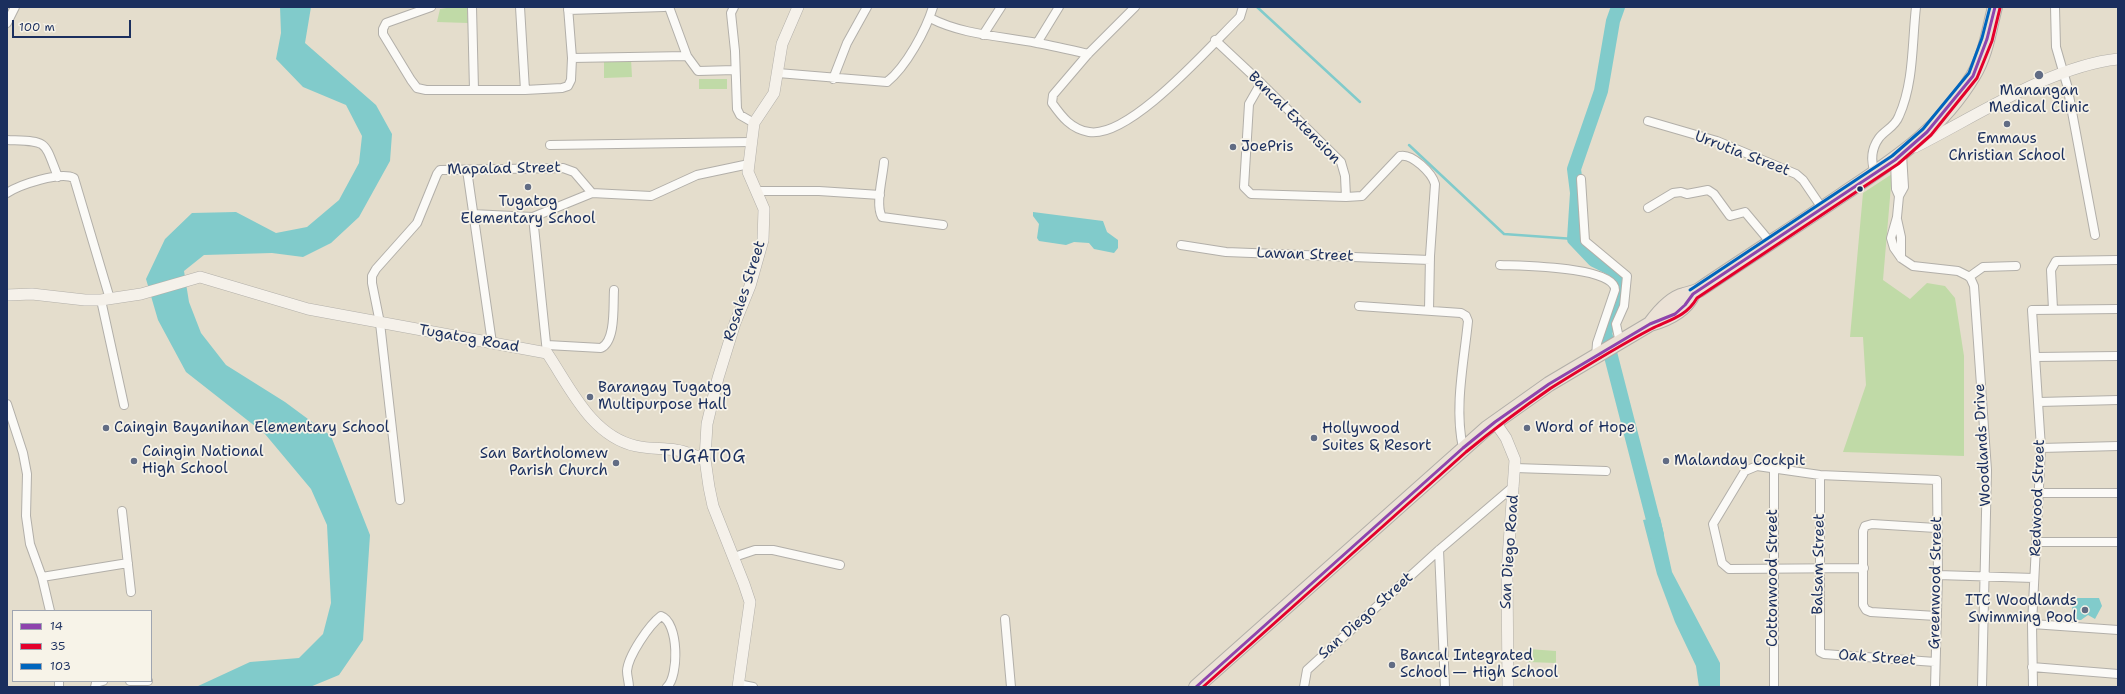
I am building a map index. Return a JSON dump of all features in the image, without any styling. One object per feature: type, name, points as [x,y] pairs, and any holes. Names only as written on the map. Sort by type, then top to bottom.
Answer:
[{"type":"highway","points":[[1196,687],[1463,448],[1495,422],[1549,384],[1609,350],[1650,324],[1666,319],[1689,304],[1693,294],[1771,244],[1901,155],[1941,118],[1975,72],[1986,44],[1995,7]]},
{"type":"street","points":[[7,23],[15,7]]},
{"type":"street","points":[[431,7],[386,23],[383,29],[383,34],[417,88],[426,90],[525,90],[562,88],[568,86],[571,80],[572,58],[568,9],[664,7]]},
{"type":"street","points":[[472,7],[474,90]]},
{"type":"street","points":[[520,7],[525,90]]},
{"type":"street","points":[[669,7],[687,56],[698,71],[735,70]]},
{"type":"street","points":[[731,9],[737,112],[754,123],[774,93],[782,44],[798,7]]},
{"type":"street","points":[[833,79],[847,43],[867,7]]},
{"type":"street","points":[[778,73],[833,79],[888,82],[897,74],[930,18],[933,7]]},
{"type":"street","points":[[982,35],[1001,7]]},
{"type":"street","points":[[1037,43],[1059,7]]},
{"type":"street","points":[[1135,7],[1088,54],[1053,95],[1052,103],[1067,123],[1089,132],[1101,132],[1123,123],[1164,93],[1240,16],[1243,7]]},
{"type":"street","points":[[1875,173],[1871,160],[1879,139],[1895,125],[1910,77],[1916,7]]},
{"type":"street","points":[[2056,7],[2055,38],[2095,235]]},
{"type":"street","points":[[930,18],[944,25],[982,35],[1037,43],[1088,54]]},
{"type":"street","name":"Bancal Extension","points":[[1215,40],[1341,162],[1345,176],[1346,197]]},
{"type":"street","points":[[572,58],[687,56]]},
{"type":"street","points":[[2016,266],[1983,267],[1969,277],[1958,271],[1913,266],[1901,258],[1901,237],[1897,217],[1899,196],[1896,189],[1901,155],[2008,98],[2063,74],[2100,61],[2118,59]]},
{"type":"street","points":[[1261,83],[1249,104],[1244,187],[1247,192],[1252,194],[1346,197],[1362,196],[1400,156],[1406,155],[1412,157],[1432,177],[1435,184],[1430,260],[1429,310]]},
{"type":"street","points":[[1941,118],[1950,123],[1959,125]]},
{"type":"street","name":"Urrutia Street","points":[[1648,121],[1717,141],[1796,174],[1803,180],[1822,208]]},
{"type":"street","name":"Rosales Street","points":[[738,686],[750,602],[749,595],[714,506],[705,459],[707,424],[712,399],[735,323],[750,286],[763,240],[764,209],[757,191],[750,179],[749,164],[754,123]]},
{"type":"street","points":[[7,140],[38,142],[46,146],[58,177]]},
{"type":"street","points":[[550,145],[751,142]]},
{"type":"street","points":[[884,162],[880,194],[880,213],[882,217],[944,225]]},
{"type":"street","points":[[472,214],[533,218],[592,193],[651,196],[697,175],[749,164]]},
{"type":"street","name":"Mapalad Street","points":[[380,323],[372,276],[376,269],[417,223],[440,170],[569,169],[574,172],[592,193]]},
{"type":"street","points":[[467,170],[472,214],[492,343]]},
{"type":"street","points":[[7,193],[32,182],[58,177],[70,176],[76,181],[106,299],[124,405]]},
{"type":"street","points":[[1500,265],[1567,269],[1588,272],[1610,280],[1615,286],[1615,290],[1597,343],[1609,350],[1616,324],[1624,306],[1627,276],[1584,241],[1581,178]]},
{"type":"street","points":[[1648,208],[1673,193],[1681,192],[1687,194],[1708,190],[1714,194],[1730,216],[1742,212],[1748,214],[1771,244]]},
{"type":"street","points":[[757,191],[819,191],[880,194]]},
{"type":"street","points":[[533,218],[547,349],[590,418],[608,434],[620,441],[636,446],[677,450],[705,459]]},
{"type":"street","name":"Lawan Street","points":[[1181,245],[1226,252],[1430,260]]},
{"type":"street","points":[[2118,260],[2056,260],[2051,270],[2053,309],[2118,309]]},
{"type":"street","name":"Tugatog Road","points":[[7,295],[32,294],[85,300],[106,299],[141,294],[200,277],[219,281],[282,303],[380,323],[492,343],[547,349]]},
{"type":"street","name":"Woodlands Drive","points":[[1969,277],[1974,286],[1987,470],[1982,687]]},
{"type":"street","points":[[547,349],[601,348],[606,346],[610,337],[614,290]]},
{"type":"street","points":[[1359,306],[1429,310],[1461,313],[1466,316],[1468,321],[1460,404],[1460,434],[1463,448]]},
{"type":"street","name":"Redwood Street","points":[[2032,687],[2032,624],[2034,578],[2038,542],[2041,448],[2032,310],[2053,309]]},
{"type":"street","points":[[380,323],[400,500]]},
{"type":"street","points":[[2036,357],[2118,356]]},
{"type":"street","points":[[2039,402],[2118,400]]},
{"type":"street","points":[[7,404],[23,453],[27,474],[27,530],[30,544],[42,577],[50,610]]},
{"type":"street","name":"San Diego Road","points":[[1495,422],[1506,438],[1515,460],[1507,572],[1508,687]]},
{"type":"street","points":[[2041,448],[2118,446]]},
{"type":"street","points":[[1820,475],[1757,466],[1745,471],[1715,520],[1713,529],[1722,563],[1729,569],[1864,568]]},
{"type":"street","points":[[1515,468],[1606,471]]},
{"type":"street","name":"Cottonwood Street","points":[[1774,469],[1774,687]]},
{"type":"street","name":"Greenwood Street","points":[[1820,475],[1937,480],[1936,528],[1938,575],[1935,687]]},
{"type":"street","name":"Balsam Street","points":[[1820,475],[1820,652]]},
{"type":"street","name":"San Diego Street","points":[[1304,687],[1307,670],[1439,550],[1514,486]]},
{"type":"street","points":[[2039,493],[2118,493]]},
{"type":"street","points":[[122,511],[131,592]]},
{"type":"street","points":[[1936,528],[1872,524],[1865,526],[1863,531],[1863,605],[1866,610],[1871,612],[1936,616]]},
{"type":"street","points":[[2038,542],[2118,542]]},
{"type":"street","points":[[734,557],[755,550],[773,550],[840,565]]},
{"type":"street","points":[[1439,550],[1445,687]]},
{"type":"street","points":[[42,577],[128,563]]},
{"type":"street","points":[[1938,575],[2034,578]]},
{"type":"street","points":[[630,687],[627,672],[628,665],[637,646],[661,616],[670,624],[673,631],[675,675],[667,687]]},
{"type":"street","points":[[1005,619],[1011,687]]},
{"type":"street","points":[[2032,624],[2118,630]]},
{"type":"street","name":"Oak Street","points":[[1820,652],[1824,654],[1935,662]]},
{"type":"street","points":[[2032,667],[2118,674]]},
{"type":"street","points":[[738,686],[753,687]]},
{"type":"green space","points":[[467,7],[468,23],[437,22],[440,9]]},
{"type":"green space","points":[[604,58],[631,59],[632,77],[604,78]]},
{"type":"green space","points":[[699,79],[727,79],[727,89],[699,89]]},
{"type":"green space","points":[[1892,174],[1883,280],[1910,299],[1927,283],[1945,286],[1955,298],[1964,356],[1964,456],[1843,452],[1866,385],[1863,337],[1850,337],[1863,193]]},
{"type":"green space","points":[[1528,649],[1556,651],[1556,663],[1527,662]]},
{"type":"water","points":[[280,7],[311,7],[305,43],[376,105],[392,134],[390,161],[359,217],[331,243],[303,257],[272,253],[204,255],[184,271],[189,302],[201,333],[226,365],[285,402],[331,436],[370,535],[363,640],[339,675],[310,687],[196,687],[250,662],[299,658],[323,634],[331,603],[327,525],[311,489],[265,434],[186,372],[158,320],[146,279],[165,239],[192,213],[236,212],[276,233],[307,227],[339,200],[359,163],[362,136],[346,105],[303,87],[276,59],[281,33]]},
{"type":"water","points":[[1033,212],[1103,221],[1107,232],[1118,240],[1118,248],[1114,253],[1094,249],[1089,243],[1074,242],[1066,245],[1039,241],[1037,238],[1039,224],[1033,216]]},
{"type":"water","points":[[1660,517],[1672,572],[1720,663],[1720,687],[1699,687],[1696,666],[1675,622],[1657,574],[1643,520]]},
{"type":"water","name":"ITC Woodlands Swimming Pool","points":[[2073,598],[2099,598],[2102,606],[2095,619],[2088,615],[2081,620],[2076,620],[2072,611]]},
{"type":"waterway","points":[[1257,7],[1360,102]]},
{"type":"waterway","points":[[1618,7],[1613,21],[1601,91],[1574,169],[1577,193],[1574,239],[1594,260],[1620,275],[1617,302],[1605,333],[1657,535]]},
{"type":"waterway","points":[[1409,145],[1504,234],[1574,239]]},
{"type":"transit line","name":"103","points":[[1690,290],[1892,156],[1923,129],[1969,73],[1982,38],[1990,7]]},
{"type":"transit line","name":"14","points":[[1196,687],[1463,448],[1495,422],[1549,384],[1650,324],[1675,314],[1685,305],[1693,294],[1895,160],[1927,132],[1973,76],[1987,39],[1995,7]]},
{"type":"transit line","name":"35","points":[[1203,687],[1466,452],[1508,419],[1551,388],[1588,365],[1638,336],[1682,314],[1688,310],[1697,298],[1898,164],[1931,135],[1977,78],[1992,41],[2000,8]]},
{"type":"place","name":"Manangan Medical Clinic","points":[[2039,75]]},
{"type":"place","name":"Emmaus Christian School","points":[[2007,124]]},
{"type":"place","name":"JoePris","points":[[1233,147]]},
{"type":"place","name":"Tugatog Elementary School","points":[[528,187]]},
{"type":"place","name":"Barangay Tugatog Multipurpose Hall","points":[[590,397]]},
{"type":"place","name":"Caingin Bayanihan Elementary School","points":[[106,428]]},
{"type":"place","name":"Word of Hope","points":[[1527,428]]},
{"type":"place","name":"Hollywood Suites & Resort","points":[[1314,438]]},
{"type":"place","name":"Caingin National High School","points":[[134,461]]},
{"type":"place","name":"Malanday Cockpit","points":[[1666,461]]},
{"type":"place","name":"San Bartholomew Parish Church","points":[[616,463]]},
{"type":"place","name":"ITC Woodlands Swimming Pool","points":[[2085,610]]},
{"type":"place","name":"Bancal Integrated School — High School","points":[[1392,665]]},
{"type":"district","name":"TUGATOG","points":[[703,458]]}]
